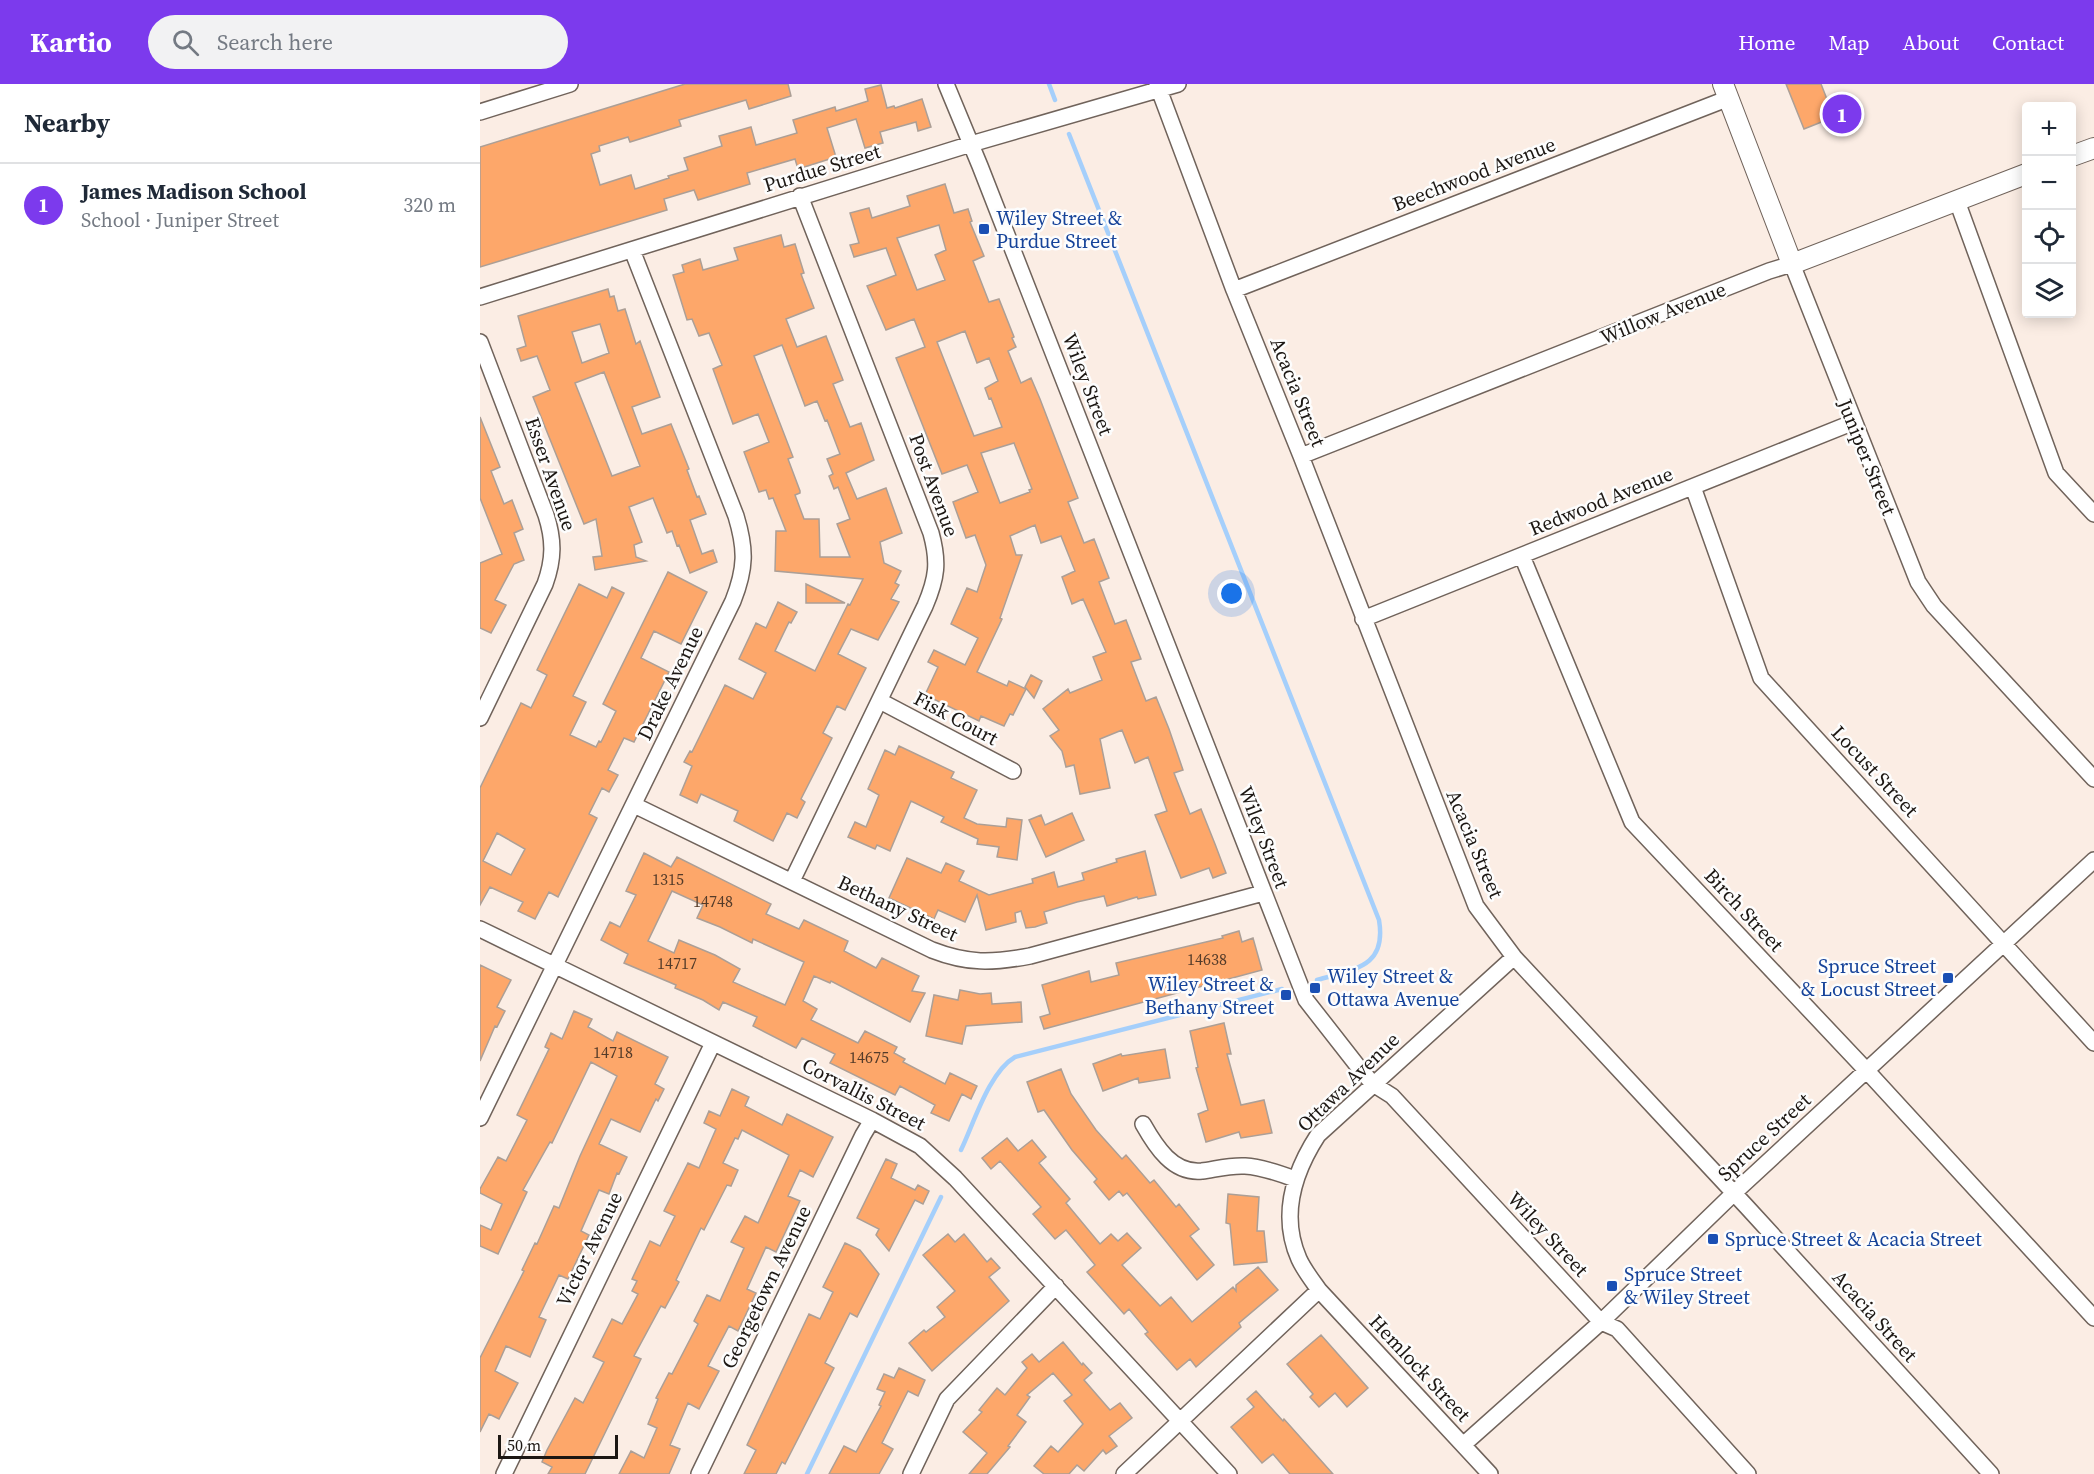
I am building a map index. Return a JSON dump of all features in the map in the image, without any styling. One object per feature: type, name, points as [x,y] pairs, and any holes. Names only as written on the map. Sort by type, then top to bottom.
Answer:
[{"type":"street","points":[[480,112],[570,84]]},
{"type":"street","name":"Wiley Street","points":[[946,84],[1306,1000],[1373,1084],[1392,1096],[1601,1322],[1617,1329],[1748,1474]]},
{"type":"street","name":"Purdue Street","points":[[480,297],[800,196],[1158,87],[1178,84]]},
{"type":"street","name":"Acacia Street","points":[[1158,87],[1234,290],[1476,906],[1514,957],[1991,1474]]},
{"type":"street","name":"Beechwood Avenue","points":[[1234,290],[1726,91]]},
{"type":"street","name":"Juniper Street","points":[[1726,91],[1918,582],[1934,606],[2094,779]]},
{"type":"street","points":[[2076,155],[2094,148]]},
{"type":"street","name":"Willow Avenue","points":[[1301,456],[1747,280],[2022,176]]},
{"type":"street","name":"Post Avenue","points":[[792,881],[880,701],[936,576],[935,547],[912,482],[800,196]]},
{"type":"street","points":[[1957,201],[2056,473],[2094,514]]},
{"type":"street","name":"Drake Avenue","points":[[480,1118],[733,601],[740,584],[745,557],[736,516],[632,250]]},
{"type":"street","name":"Esser Avenue","points":[[480,342],[546,515],[553,545],[550,570],[545,584],[480,718]]},
{"type":"street","name":"Redwood Avenue","points":[[1363,619],[1854,423]]},
{"type":"street","name":"Locust Street","points":[[1693,487],[1761,678],[2094,1043]]},
{"type":"street","name":"Birch Street","points":[[1522,556],[1632,822],[1867,1071],[2094,1318]]},
{"type":"street","name":"Fisk Court","points":[[880,701],[1013,771]]},
{"type":"street","name":"Bethany Street","points":[[634,805],[932,950],[960,960],[975,962],[1009,960],[1038,954],[1263,893]]},
{"type":"street","name":"Spruce Street","points":[[1463,1445],[1601,1322],[1734,1193],[2094,860]]},
{"type":"street","name":"Corvallis Street","points":[[480,929],[907,1137],[934,1157],[955,1178],[1229,1474]]},
{"type":"street","name":"Ottawa Avenue","points":[[1319,1290],[1304,1269],[1290,1226],[1295,1179],[1305,1155],[1318,1135],[1514,957]]},
{"type":"street","name":"Victor Avenue","points":[[504,1474],[713,1043]]},
{"type":"street","name":"Georgetown Avenue","points":[[699,1474],[862,1135],[872,1119]]},
{"type":"street","points":[[1143,1124],[1162,1152],[1179,1168],[1198,1171],[1244,1166],[1260,1168],[1295,1179]]},
{"type":"street","points":[[911,1474],[947,1399],[1056,1286]]},
{"type":"street","points":[[1124,1474],[1319,1290]]},
{"type":"street","name":"Hemlock Street","points":[[1319,1290],[1490,1474]]},
{"type":"building","points":[[685,84],[788,84],[791,96],[749,109],[746,100],[679,120],[681,126],[630,142],[628,137],[599,146],[600,151],[591,154],[600,185],[631,175],[635,189],[669,178],[668,176],[688,170],[684,158],[722,146],[719,136],[751,127],[756,145],[797,133],[793,120],[835,107],[836,111],[868,101],[865,89],[881,85],[887,108],[894,106],[895,108],[922,99],[931,127],[918,131],[916,122],[880,132],[883,143],[865,148],[856,119],[827,128],[836,157],[798,169],[795,159],[747,173],[750,184],[698,200],[694,190],[664,199],[667,210],[480,267],[480,147]]},
{"type":"building","points":[[1786,84],[1821,84],[1834,117],[1804,129]]},
{"type":"building","points":[[945,184],[954,213],[968,209],[972,221],[970,222],[984,256],[973,261],[989,302],[999,299],[1014,337],[1012,338],[1016,347],[1008,351],[1021,383],[1031,378],[1040,399],[1078,498],[1068,502],[1084,543],[1094,539],[1109,578],[1099,582],[1115,624],[1126,620],[1141,659],[1131,662],[1146,701],[1156,697],[1169,729],[1183,770],[1174,773],[1190,814],[1201,809],[1226,873],[1213,878],[1209,868],[1181,878],[1155,815],[1167,811],[1148,757],[1135,763],[1122,730],[1100,739],[1110,788],[1080,794],[1074,765],[1066,767],[1062,751],[1050,736],[1059,730],[1043,709],[1068,689],[1070,693],[1102,680],[1093,657],[1106,652],[1083,599],[1072,604],[1062,577],[1075,571],[1061,536],[1041,543],[1035,525],[1010,536],[1016,555],[1022,555],[1000,618],[1002,619],[977,672],[1007,686],[1009,681],[1026,689],[1013,715],[1010,714],[1004,726],[981,716],[979,721],[925,695],[938,667],[928,662],[934,650],[965,665],[978,638],[951,624],[967,588],[977,592],[986,565],[975,535],[966,538],[953,502],[978,492],[967,465],[942,474],[896,358],[925,347],[914,319],[886,330],[867,286],[896,275],[886,248],[854,257],[850,245],[859,243],[850,213],[869,208],[872,218],[910,206],[907,196]],"holes":[[[939,225],[946,250],[935,255],[945,280],[917,290],[897,238]],[[965,331],[977,363],[989,358],[998,381],[985,388],[1002,427],[974,436],[937,342]],[[1014,443],[1032,489],[1029,490],[1030,492],[1000,503],[981,453]]]},
{"type":"building","points":[[781,235],[784,247],[795,244],[804,273],[801,274],[814,308],[786,319],[797,347],[826,336],[843,380],[833,384],[850,427],[861,423],[874,460],[846,473],[857,499],[886,488],[902,533],[880,542],[884,563],[901,571],[895,583],[899,585],[891,599],[899,602],[878,640],[851,629],[838,654],[866,668],[845,710],[837,706],[823,733],[832,738],[801,799],[805,802],[797,818],[787,813],[773,841],[734,821],[738,811],[701,794],[697,803],[680,795],[692,766],[684,762],[690,751],[692,752],[725,685],[753,699],[766,673],[739,659],[756,623],[766,628],[778,602],[797,612],[791,623],[789,622],[775,651],[815,671],[863,579],[775,571],[776,531],[786,531],[773,498],[769,499],[766,490],[759,492],[744,452],[769,442],[758,414],[733,424],[713,369],[722,365],[709,333],[699,336],[692,319],[687,320],[673,275],[684,272],[682,265],[700,259],[703,270],[738,260],[734,248]],"holes":[[[782,345],[805,406],[817,401],[840,454],[827,459],[833,474],[829,476],[834,489],[838,487],[850,519],[837,524],[850,557],[820,557],[819,519],[804,519],[795,495],[800,491],[788,459],[793,457],[754,356]]]},
{"type":"building","points":[[608,289],[610,297],[614,296],[618,311],[625,309],[636,344],[640,341],[660,397],[632,407],[642,434],[671,424],[689,469],[687,470],[697,497],[699,496],[706,514],[690,520],[702,554],[713,550],[717,562],[690,573],[672,531],[667,533],[653,498],[629,507],[642,542],[634,545],[636,557],[646,561],[595,570],[593,557],[602,556],[596,519],[584,524],[533,397],[550,390],[537,356],[521,361],[517,349],[526,346],[518,316]],"holes":[[[600,324],[609,353],[582,363],[572,332]],[[604,372],[640,466],[612,476],[575,383]]]},
{"type":"building","points":[[480,417],[500,467],[491,471],[504,504],[512,500],[523,529],[514,533],[524,560],[514,564],[495,600],[506,605],[491,633],[480,628],[480,563],[502,554],[480,498]]},
{"type":"building","points":[[668,572],[707,592],[681,644],[654,631],[641,658],[669,672],[634,742],[624,738],[608,770],[618,775],[609,792],[602,788],[589,814],[597,818],[558,897],[549,892],[535,919],[518,911],[523,902],[490,887],[480,905],[480,788],[521,703],[531,708],[547,675],[537,670],[579,584],[607,598],[612,587],[624,593],[573,696],[586,702],[570,735],[596,747],[599,741],[601,742],[616,711],[603,704]],"holes":[[[497,833],[525,849],[511,875],[483,861]]]},
{"type":"building","points":[[806,584],[845,603],[806,603]]},
{"type":"building","points":[[1031,675],[1042,681],[1034,698],[1025,687]]},
{"type":"building","points":[[899,746],[954,772],[951,778],[977,790],[964,818],[977,824],[1006,827],[1007,818],[1022,820],[1017,860],[997,857],[999,847],[977,844],[978,839],[941,822],[944,817],[911,801],[890,851],[877,845],[875,849],[848,837],[855,822],[866,827],[879,795],[868,789],[885,750],[895,755]]},
{"type":"building","points":[[1072,813],[1084,840],[1046,857],[1029,820],[1041,815],[1045,825]]},
{"type":"building","points":[[1145,851],[1156,895],[1138,899],[1137,897],[1107,906],[1104,896],[1077,902],[1044,912],[1047,923],[1035,927],[1026,928],[1021,911],[1015,913],[1016,922],[986,930],[977,895],[965,922],[938,910],[934,919],[889,898],[907,858],[941,873],[946,863],[964,871],[959,881],[989,895],[1033,883],[1032,879],[1054,872],[1058,887],[1084,880],[1082,873],[1117,862],[1116,859]]},
{"type":"building","points":[[644,853],[671,867],[677,857],[771,904],[766,914],[799,929],[804,920],[848,941],[844,951],[876,968],[882,958],[919,976],[912,991],[925,993],[910,1022],[831,981],[830,983],[814,976],[803,1001],[817,1009],[811,1020],[858,1043],[865,1031],[897,1047],[894,1053],[905,1059],[903,1062],[945,1084],[950,1073],[977,1086],[971,1099],[962,1094],[949,1121],[931,1113],[935,1105],[900,1086],[895,1095],[830,1063],[835,1054],[802,1038],[796,1048],[753,1026],[757,1017],[723,1002],[719,1010],[675,988],[676,985],[624,963],[628,954],[601,940],[610,922],[620,927],[636,895],[626,891]],"holes":[[[672,891],[703,905],[697,918],[752,943],[753,939],[804,962],[785,1005],[733,982],[740,969],[715,955],[679,940],[674,953],[648,941]]]},
{"type":"building","points":[[1239,931],[1242,942],[1253,938],[1262,970],[1044,1029],[1040,1017],[1050,1014],[1042,985],[1089,971],[1091,982],[1119,975],[1116,963],[1223,938],[1222,936]]},
{"type":"building","points":[[480,965],[511,980],[497,1007],[505,1011],[497,1027],[495,1026],[480,1061]]},
{"type":"building","points":[[960,990],[980,994],[991,993],[992,1004],[1021,1002],[1022,1022],[966,1026],[962,1044],[926,1036],[934,995],[958,1000]]},
{"type":"building","points":[[574,1011],[592,1019],[588,1027],[613,1041],[617,1032],[668,1057],[655,1084],[664,1089],[658,1101],[656,1099],[640,1132],[611,1119],[599,1144],[627,1157],[619,1174],[617,1173],[609,1194],[599,1190],[581,1231],[589,1235],[568,1279],[559,1275],[539,1317],[546,1320],[530,1357],[506,1346],[495,1371],[518,1383],[499,1419],[489,1414],[480,1432],[480,1358],[554,1206],[559,1208],[617,1076],[591,1062],[552,1143],[550,1142],[523,1190],[527,1192],[498,1254],[480,1246],[480,1225],[491,1230],[502,1204],[480,1193],[480,1189],[498,1157],[506,1161],[527,1120],[517,1115],[549,1049],[545,1047],[551,1033],[562,1039]]},
{"type":"building","points":[[1224,1023],[1231,1054],[1227,1054],[1241,1105],[1264,1100],[1272,1133],[1241,1138],[1239,1132],[1206,1142],[1198,1114],[1208,1110],[1196,1068],[1198,1067],[1190,1031]]},
{"type":"building","points":[[1165,1049],[1170,1078],[1139,1083],[1138,1078],[1103,1091],[1093,1064],[1121,1054],[1122,1056]]},
{"type":"building","points":[[1061,1069],[1071,1094],[1096,1130],[1122,1159],[1126,1155],[1150,1183],[1154,1180],[1176,1207],[1179,1204],[1199,1229],[1190,1236],[1214,1265],[1197,1280],[1127,1193],[1123,1196],[1119,1191],[1109,1200],[1094,1182],[1097,1179],[1072,1150],[1044,1110],[1038,1112],[1027,1082]]},
{"type":"building","points":[[732,1089],[749,1097],[745,1106],[782,1125],[787,1114],[833,1137],[813,1177],[800,1170],[788,1196],[800,1201],[776,1252],[766,1247],[747,1289],[756,1293],[738,1331],[729,1326],[708,1366],[719,1371],[699,1409],[688,1403],[670,1445],[680,1449],[669,1474],[619,1474],[631,1451],[644,1458],[657,1428],[648,1424],[658,1399],[656,1398],[669,1373],[672,1374],[698,1324],[694,1321],[707,1295],[720,1301],[744,1248],[731,1242],[745,1216],[758,1223],[789,1155],[742,1130],[738,1139],[735,1138],[723,1163],[738,1170],[731,1186],[727,1185],[704,1230],[701,1228],[676,1280],[679,1282],[665,1308],[661,1306],[634,1356],[641,1359],[585,1474],[548,1474],[552,1467],[542,1462],[547,1450],[575,1398],[583,1403],[604,1362],[593,1357],[612,1319],[622,1324],[638,1294],[632,1291],[637,1281],[632,1279],[650,1241],[660,1246],[675,1216],[664,1211],[688,1163],[699,1168],[716,1129],[704,1123],[709,1111],[720,1116]]},
{"type":"building","points":[[1007,1138],[1018,1151],[1032,1140],[1046,1157],[1039,1163],[1070,1199],[1066,1203],[1100,1244],[1111,1234],[1118,1241],[1127,1233],[1141,1248],[1122,1265],[1160,1306],[1171,1297],[1192,1322],[1233,1287],[1236,1291],[1236,1285],[1258,1267],[1278,1290],[1239,1323],[1241,1327],[1196,1367],[1190,1359],[1177,1370],[1145,1334],[1148,1332],[1129,1309],[1124,1314],[1087,1272],[1095,1265],[1066,1230],[1055,1239],[1033,1214],[1041,1207],[1000,1161],[991,1169],[982,1158]]},
{"type":"building","points":[[886,1159],[897,1164],[891,1178],[915,1190],[918,1185],[929,1191],[923,1204],[915,1200],[889,1251],[876,1235],[879,1229],[857,1218]]},
{"type":"building","points":[[1228,1194],[1259,1197],[1257,1231],[1264,1231],[1267,1262],[1234,1265],[1230,1224],[1226,1223]]},
{"type":"building","points":[[948,1234],[955,1242],[964,1234],[987,1262],[991,1258],[1000,1268],[989,1277],[1009,1301],[932,1371],[909,1343],[945,1317],[937,1307],[955,1291],[923,1255]]},
{"type":"building","points":[[845,1243],[860,1250],[879,1274],[857,1317],[850,1313],[825,1363],[834,1368],[785,1464],[782,1462],[776,1474],[744,1474],[756,1450],[747,1445],[809,1314],[820,1319],[833,1292],[823,1287]]},
{"type":"building","points":[[1321,1335],[1368,1388],[1347,1407],[1335,1393],[1319,1407],[1310,1397],[1313,1394],[1287,1364]]},
{"type":"building","points":[[1063,1342],[1082,1365],[1083,1363],[1092,1373],[1084,1380],[1110,1410],[1120,1403],[1132,1418],[1109,1436],[1117,1446],[1106,1454],[1103,1450],[1084,1471],[1077,1465],[1069,1474],[1044,1474],[1034,1466],[1051,1446],[1058,1452],[1083,1424],[1064,1401],[1072,1395],[1053,1373],[1027,1395],[1030,1397],[1017,1415],[1026,1422],[1008,1446],[1010,1447],[987,1474],[969,1474],[987,1453],[963,1432],[982,1412],[979,1410],[997,1388],[1005,1395],[1027,1368],[1022,1362],[1032,1354],[1039,1362]]},
{"type":"building","points":[[899,1368],[925,1380],[918,1396],[908,1391],[882,1443],[893,1449],[879,1474],[829,1474],[844,1446],[856,1452],[881,1406],[879,1405],[885,1392],[877,1389],[884,1374],[894,1378]]},
{"type":"building","points":[[1256,1391],[1333,1474],[1290,1474],[1273,1454],[1262,1463],[1231,1427],[1254,1407],[1247,1399]]},
{"type":"waterway","points":[[1049,84],[1055,100]]},
{"type":"waterway","points":[[1069,134],[1379,920],[1380,936],[1378,948],[1373,957],[1355,969],[1317,980]]},
{"type":"waterway","points":[[961,1150],[990,1086],[997,1074],[1015,1057],[1282,989]]},
{"type":"waterway","points":[[807,1474],[941,1197]]},
{"type":"place","name":"James Madison School","points":[[1842,114]]},
{"type":"place","name":"Wiley Street & Purdue Street","points":[[984,229]]},
{"type":"place","name":"Spruce Street & Locust Street","points":[[1948,978]]},
{"type":"place","name":"Wiley Street & Ottawa Avenue","points":[[1315,988]]},
{"type":"place","name":"Wiley Street & Bethany Street","points":[[1286,995]]},
{"type":"place","name":"Spruce Street & Acacia Street","points":[[1713,1239]]},
{"type":"place","name":"Spruce Street & Wiley Street","points":[[1612,1286]]}]
